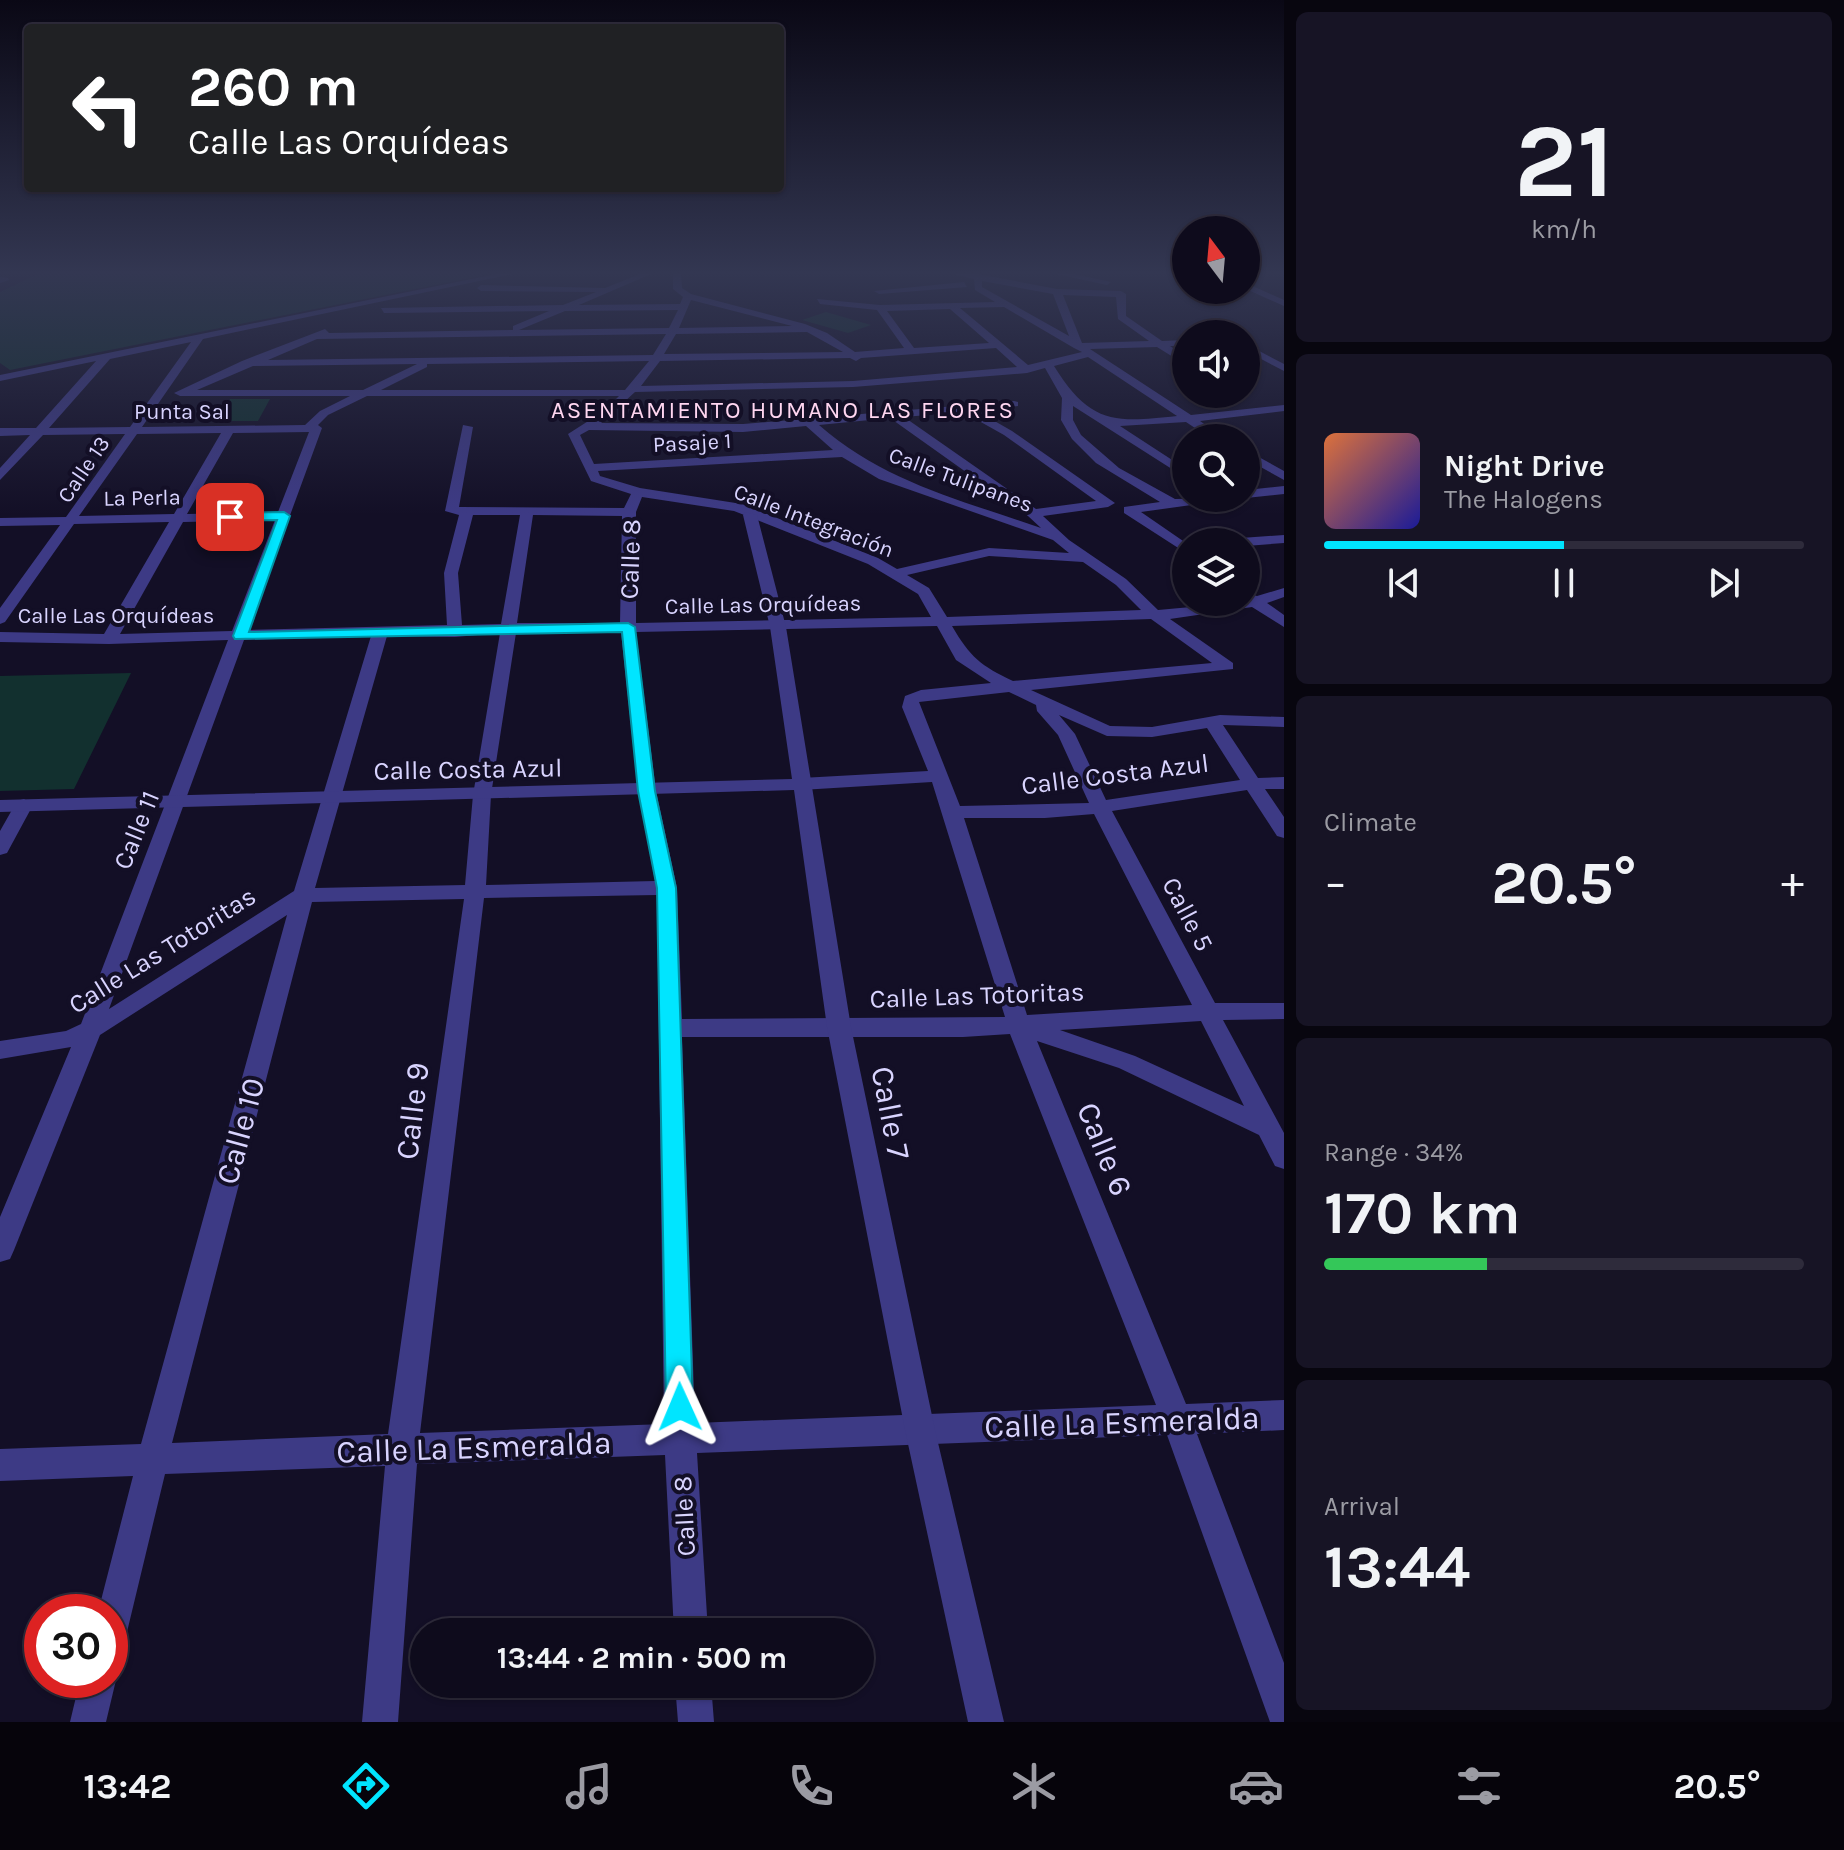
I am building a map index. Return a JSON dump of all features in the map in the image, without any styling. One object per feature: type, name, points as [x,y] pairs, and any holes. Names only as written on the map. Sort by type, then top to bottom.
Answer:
[{"type":"street","points":[[1,379],[121,354]]},
{"type":"street","name":"Calle 13","points":[[0,619],[188,354]]},
{"type":"street","points":[[149,409],[268,354]]},
{"type":"street","points":[[312,428],[324,413],[449,354]]},
{"type":"street","points":[[589,468],[574,434],[609,413],[657,354]]},
{"type":"street","points":[[850,354],[862,369]]},
{"type":"street","points":[[180,393],[795,389],[902,354]]},
{"type":"street","points":[[1009,354],[1027,370]]},
{"type":"street","points":[[246,363],[655,357],[862,369],[1027,370],[1049,367],[1085,354]]},
{"type":"street","points":[[1091,354],[1194,424]]},
{"type":"street","points":[[1260,355],[1284,368]]},
{"type":"street","points":[[0,476],[106,357]]},
{"type":"street","points":[[1049,367],[1068,398],[1172,465]]},
{"type":"street","points":[[843,400],[862,369]]},
{"type":"street","points":[[1068,398],[1066,420],[1079,440],[1098,458],[1172,503]]},
{"type":"street","points":[[584,426],[743,428],[1014,404]]},
{"type":"street","points":[[789,424],[830,407]]},
{"type":"street","points":[[962,407],[1008,433],[1108,503],[1033,513]]},
{"type":"street","points":[[1260,407],[1284,420]]},
{"type":"street","points":[[1104,422],[1136,424],[1284,408]]},
{"type":"street","name":"Calle Tulipanes","points":[[890,413],[1033,513],[1064,543],[1121,582],[1152,613],[1227,666],[1006,685]]},
{"type":"street","name":"Calle Tulipanes","points":[[809,422],[844,453],[883,476],[1015,521],[1064,543]]},
{"type":"street","points":[[455,632],[451,573],[467,427]]},
{"type":"street","name":"Punta Sal","points":[[0,432],[312,428]]},
{"type":"street","name":"Calle 11","points":[[0,1250],[90,1030],[138,895],[240,636],[312,428]]},
{"type":"street","points":[[109,639],[228,431]]},
{"type":"street","name":"Pasaje 1","points":[[589,468],[844,453]]},
{"type":"street","points":[[1260,462],[1284,476]]},
{"type":"street","name":"Calle Integración","points":[[589,468],[595,478],[634,502],[737,507],[750,515],[897,573],[924,591],[962,657],[982,673],[1082,722],[1125,734],[1211,721],[1284,722]]},
{"type":"street","points":[[1260,493],[1284,490]]},
{"type":"street","points":[[460,511],[527,511],[634,502]]},
{"type":"street","name":"Calle 8","points":[[634,502],[628,627],[647,791],[667,888],[680,1439],[690,1618]]},
{"type":"street","points":[[1172,504],[1129,510],[1172,538]]},
{"type":"street","name":"Calle 9","points":[[380,1722],[402,1449],[475,891],[482,795],[527,511]]},
{"type":"street","name":"Calle 7","points":[[750,515],[778,627],[839,1027],[920,1430],[986,1722]]},
{"type":"street","name":"La Perla","points":[[0,522],[284,516]]},
{"type":"street","points":[[1260,540],[1284,539]]},
{"type":"street","points":[[1265,540],[1284,557]]},
{"type":"street","points":[[897,573],[989,552],[1084,558]]},
{"type":"street","name":"Calle Las Orquídeas","points":[[1260,596],[1284,592]]},
{"type":"street","points":[[1260,605],[1284,622]]},
{"type":"street","name":"Calle Las Orquídeas","points":[[0,637],[109,639],[455,632],[510,628],[778,627],[1172,614]]},
{"type":"street","name":"Calle 10","points":[[119,1594],[152,1459],[303,895],[380,633]]},
{"type":"street","name":"Calle 6","points":[[1006,685],[921,695],[911,700],[953,812],[1019,1026],[1177,1420],[1284,1711]]},
{"type":"street","name":"Calle 5","points":[[1037,701],[1066,734],[1100,807],[1284,1158]]},
{"type":"street","points":[[1211,721],[1284,832]]},
{"type":"street","name":"Calle Costa Azul","points":[[0,806],[647,791],[938,776]]},
{"type":"street","name":"Calle Costa Azul","points":[[953,812],[1034,814],[1100,807],[1250,783],[1284,783]]},
{"type":"street","points":[[0,849],[24,805]]},
{"type":"street","points":[[303,895],[667,888]]},
{"type":"street","name":"Calle Las Totoritas","points":[[0,1050],[70,1039],[90,1030],[303,895]]},
{"type":"street","name":"Calle Las Totoritas","points":[[670,1028],[1019,1026],[1209,1012],[1284,1011]]},
{"type":"street","points":[[1019,1026],[1127,1062],[1266,1127]]},
{"type":"street","name":"Calle La Esmeralda","points":[[0,1465],[1284,1415]]},
{"type":"street","points":[[88,1722],[94,1698]]},
{"type":"street","points":[[694,1698],[696,1722]]},
{"type":"green space","points":[[0,354],[88,354],[10,370],[0,363]]},
{"type":"green space","points":[[230,399],[270,399],[258,421],[218,421]]},
{"type":"green space","points":[[131,673],[74,789],[0,791],[0,676]]},
{"type":"district","name":"ASENTAMIENTO HUMANO LAS FLORES","points":[[783,410]]},
{"type":"route","points":[[230,517],[284,516],[240,636],[628,627],[647,791],[667,888],[680,1407]]}]
